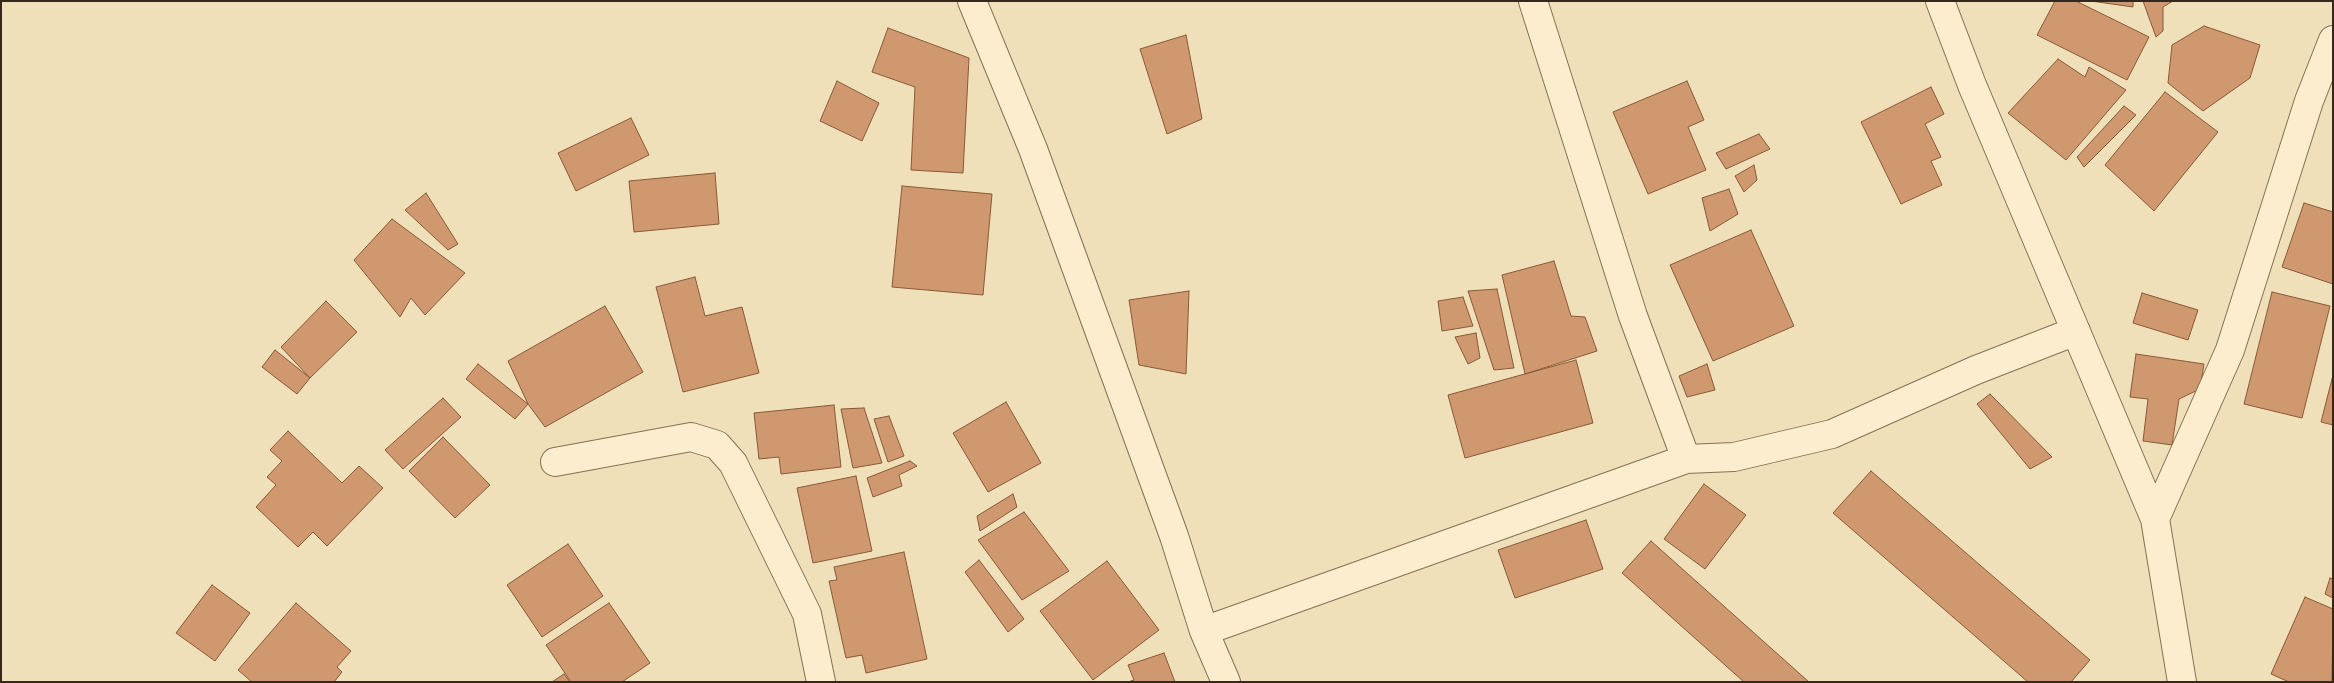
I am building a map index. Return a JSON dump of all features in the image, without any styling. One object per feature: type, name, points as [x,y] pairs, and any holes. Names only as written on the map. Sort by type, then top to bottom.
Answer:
[{"type":"street","points":[[972,1],[1033,149],[1174,536],[1204,631],[1226,682]]},
{"type":"street","points":[[1533,1],[1633,316],[1686,459]]},
{"type":"street","points":[[1940,1],[1976,94],[2156,519],[2182,682]]},
{"type":"street","points":[[2156,519],[2230,350],[2309,101],[2333,40]]},
{"type":"street","points":[[1204,631],[1686,459],[1734,457],[1832,434],[1976,370],[2076,331]]},
{"type":"street","points":[[555,462],[690,436],[717,445],[733,463],[807,614],[821,682]]},
{"type":"building","points":[[2055,1],[2076,1],[2149,37],[2127,80],[2037,35]]},
{"type":"building","points":[[2091,1],[2133,1],[2133,7]]},
{"type":"building","points":[[2143,1],[2173,1],[2163,7],[2163,31],[2156,37]]},
{"type":"building","points":[[2204,26],[2260,45],[2250,78],[2203,111],[2168,83],[2172,45]]},
{"type":"building","points":[[888,28],[969,58],[963,173],[911,170],[915,87],[872,72]]},
{"type":"building","points":[[1186,35],[1202,119],[1167,134],[1140,49]]},
{"type":"building","points":[[2058,59],[2085,77],[2089,67],[2126,90],[2066,160],[2008,113]]},
{"type":"building","points":[[837,81],[879,103],[862,141],[820,121]]},
{"type":"building","points":[[1687,81],[1704,120],[1688,127],[1706,170],[1648,194],[1613,112]]},
{"type":"building","points":[[1931,87],[1944,114],[1925,124],[1941,157],[1931,161],[1942,185],[1901,204],[1861,122]]},
{"type":"building","points":[[2165,92],[2218,132],[2154,211],[2105,165]]},
{"type":"building","points":[[2124,106],[2136,115],[2084,167],[2077,157]]},
{"type":"building","points":[[631,118],[649,155],[576,191],[558,153]]},
{"type":"building","points":[[1759,134],[1770,149],[1726,169],[1716,153]]},
{"type":"building","points":[[1754,165],[1757,180],[1744,192],[1735,176]]},
{"type":"building","points":[[715,173],[719,224],[634,232],[629,181]]},
{"type":"building","points":[[902,186],[992,194],[983,295],[892,287]]},
{"type":"building","points":[[1729,189],[1738,214],[1710,231],[1702,198]]},
{"type":"building","points":[[426,193],[458,244],[448,250],[405,210]]},
{"type":"building","points":[[2304,203],[2333,212],[2333,284],[2282,267]]},
{"type":"building","points":[[392,219],[465,273],[425,315],[411,298],[400,317],[354,260]]},
{"type":"building","points":[[1751,230],[1794,326],[1713,361],[1670,265]]},
{"type":"building","points":[[1554,261],[1571,316],[1585,317],[1597,351],[1525,374],[1502,275]]},
{"type":"building","points":[[695,277],[705,316],[742,307],[759,373],[683,392],[656,287]]},
{"type":"building","points":[[1497,289],[1514,368],[1494,370],[1468,291]]},
{"type":"building","points":[[1189,291],[1186,374],[1139,365],[1129,300]]},
{"type":"building","points":[[2272,292],[2330,306],[2302,418],[2244,404]]},
{"type":"building","points":[[2142,293],[2198,310],[2188,340],[2133,323]]},
{"type":"building","points":[[1463,297],[1473,326],[1442,331],[1438,301]]},
{"type":"building","points":[[326,301],[357,332],[310,378],[281,347]]},
{"type":"building","points":[[605,306],[643,372],[545,427],[528,404],[508,361]]},
{"type":"building","points":[[1476,333],[1480,358],[1468,364],[1455,337]]},
{"type":"building","points":[[275,350],[310,378],[297,394],[262,367]]},
{"type":"building","points":[[2136,354],[2204,364],[2200,389],[2179,399],[2172,445],[2143,441],[2148,399],[2130,397]]},
{"type":"building","points":[[1576,360],[1593,423],[1465,458],[1448,395]]},
{"type":"building","points":[[478,364],[528,404],[515,419],[466,379]]},
{"type":"building","points":[[1707,364],[1715,390],[1687,397],[1679,376]]},
{"type":"building","points":[[2333,375],[2333,425],[2321,422]]},
{"type":"building","points":[[1990,394],[2052,457],[2030,469],[1977,404]]},
{"type":"building","points":[[443,398],[461,417],[403,469],[385,450]]},
{"type":"building","points":[[1006,402],[1041,463],[988,492],[953,433]]},
{"type":"building","points":[[834,405],[841,467],[781,474],[779,457],[759,459],[754,413]]},
{"type":"building","points":[[864,408],[882,463],[853,468],[841,409]]},
{"type":"building","points":[[889,416],[904,456],[888,462],[874,419]]},
{"type":"building","points":[[288,431],[342,483],[359,466],[383,488],[327,546],[313,532],[298,547],[256,507],[276,485],[267,477],[282,461],[270,450]]},
{"type":"building","points":[[443,437],[490,485],[455,518],[409,471]]},
{"type":"building","points":[[910,461],[917,466],[899,475],[902,486],[873,497],[867,478]]},
{"type":"building","points":[[1871,471],[2090,660],[2071,682],[2028,682],[1833,513]]},
{"type":"building","points":[[856,476],[872,551],[813,563],[797,488]]},
{"type":"building","points":[[1704,484],[1746,515],[1705,569],[1664,539]]},
{"type":"building","points":[[1013,494],[1017,507],[980,531],[977,516]]},
{"type":"building","points":[[1024,512],[1069,571],[1022,600],[978,540]]},
{"type":"building","points":[[1586,520],[1603,569],[1515,598],[1498,550]]},
{"type":"building","points":[[1651,541],[1809,682],[1744,682],[1622,573]]},
{"type":"building","points":[[568,544],[603,596],[542,637],[507,585]]},
{"type":"building","points":[[904,552],[927,659],[866,673],[862,655],[846,658],[829,581],[837,580],[834,567]]},
{"type":"building","points":[[979,560],[1024,619],[1008,632],[965,572]]},
{"type":"building","points":[[1107,561],[1159,630],[1093,680],[1040,611]]},
{"type":"building","points":[[2330,578],[2333,579],[2333,598],[2325,594]]},
{"type":"building","points":[[212,585],[250,613],[215,661],[176,633]]},
{"type":"building","points":[[2305,597],[2333,609],[2332,682],[2289,682],[2271,674]]},
{"type":"building","points":[[296,603],[351,651],[337,667],[342,672],[334,682],[252,682],[238,670]]},
{"type":"building","points":[[609,603],[650,663],[622,682],[571,682],[546,645]]},
{"type":"building","points":[[1164,653],[1175,682],[1128,682],[1134,680],[1128,665]]},
{"type":"building","points":[[564,674],[570,682],[552,682]]}]
